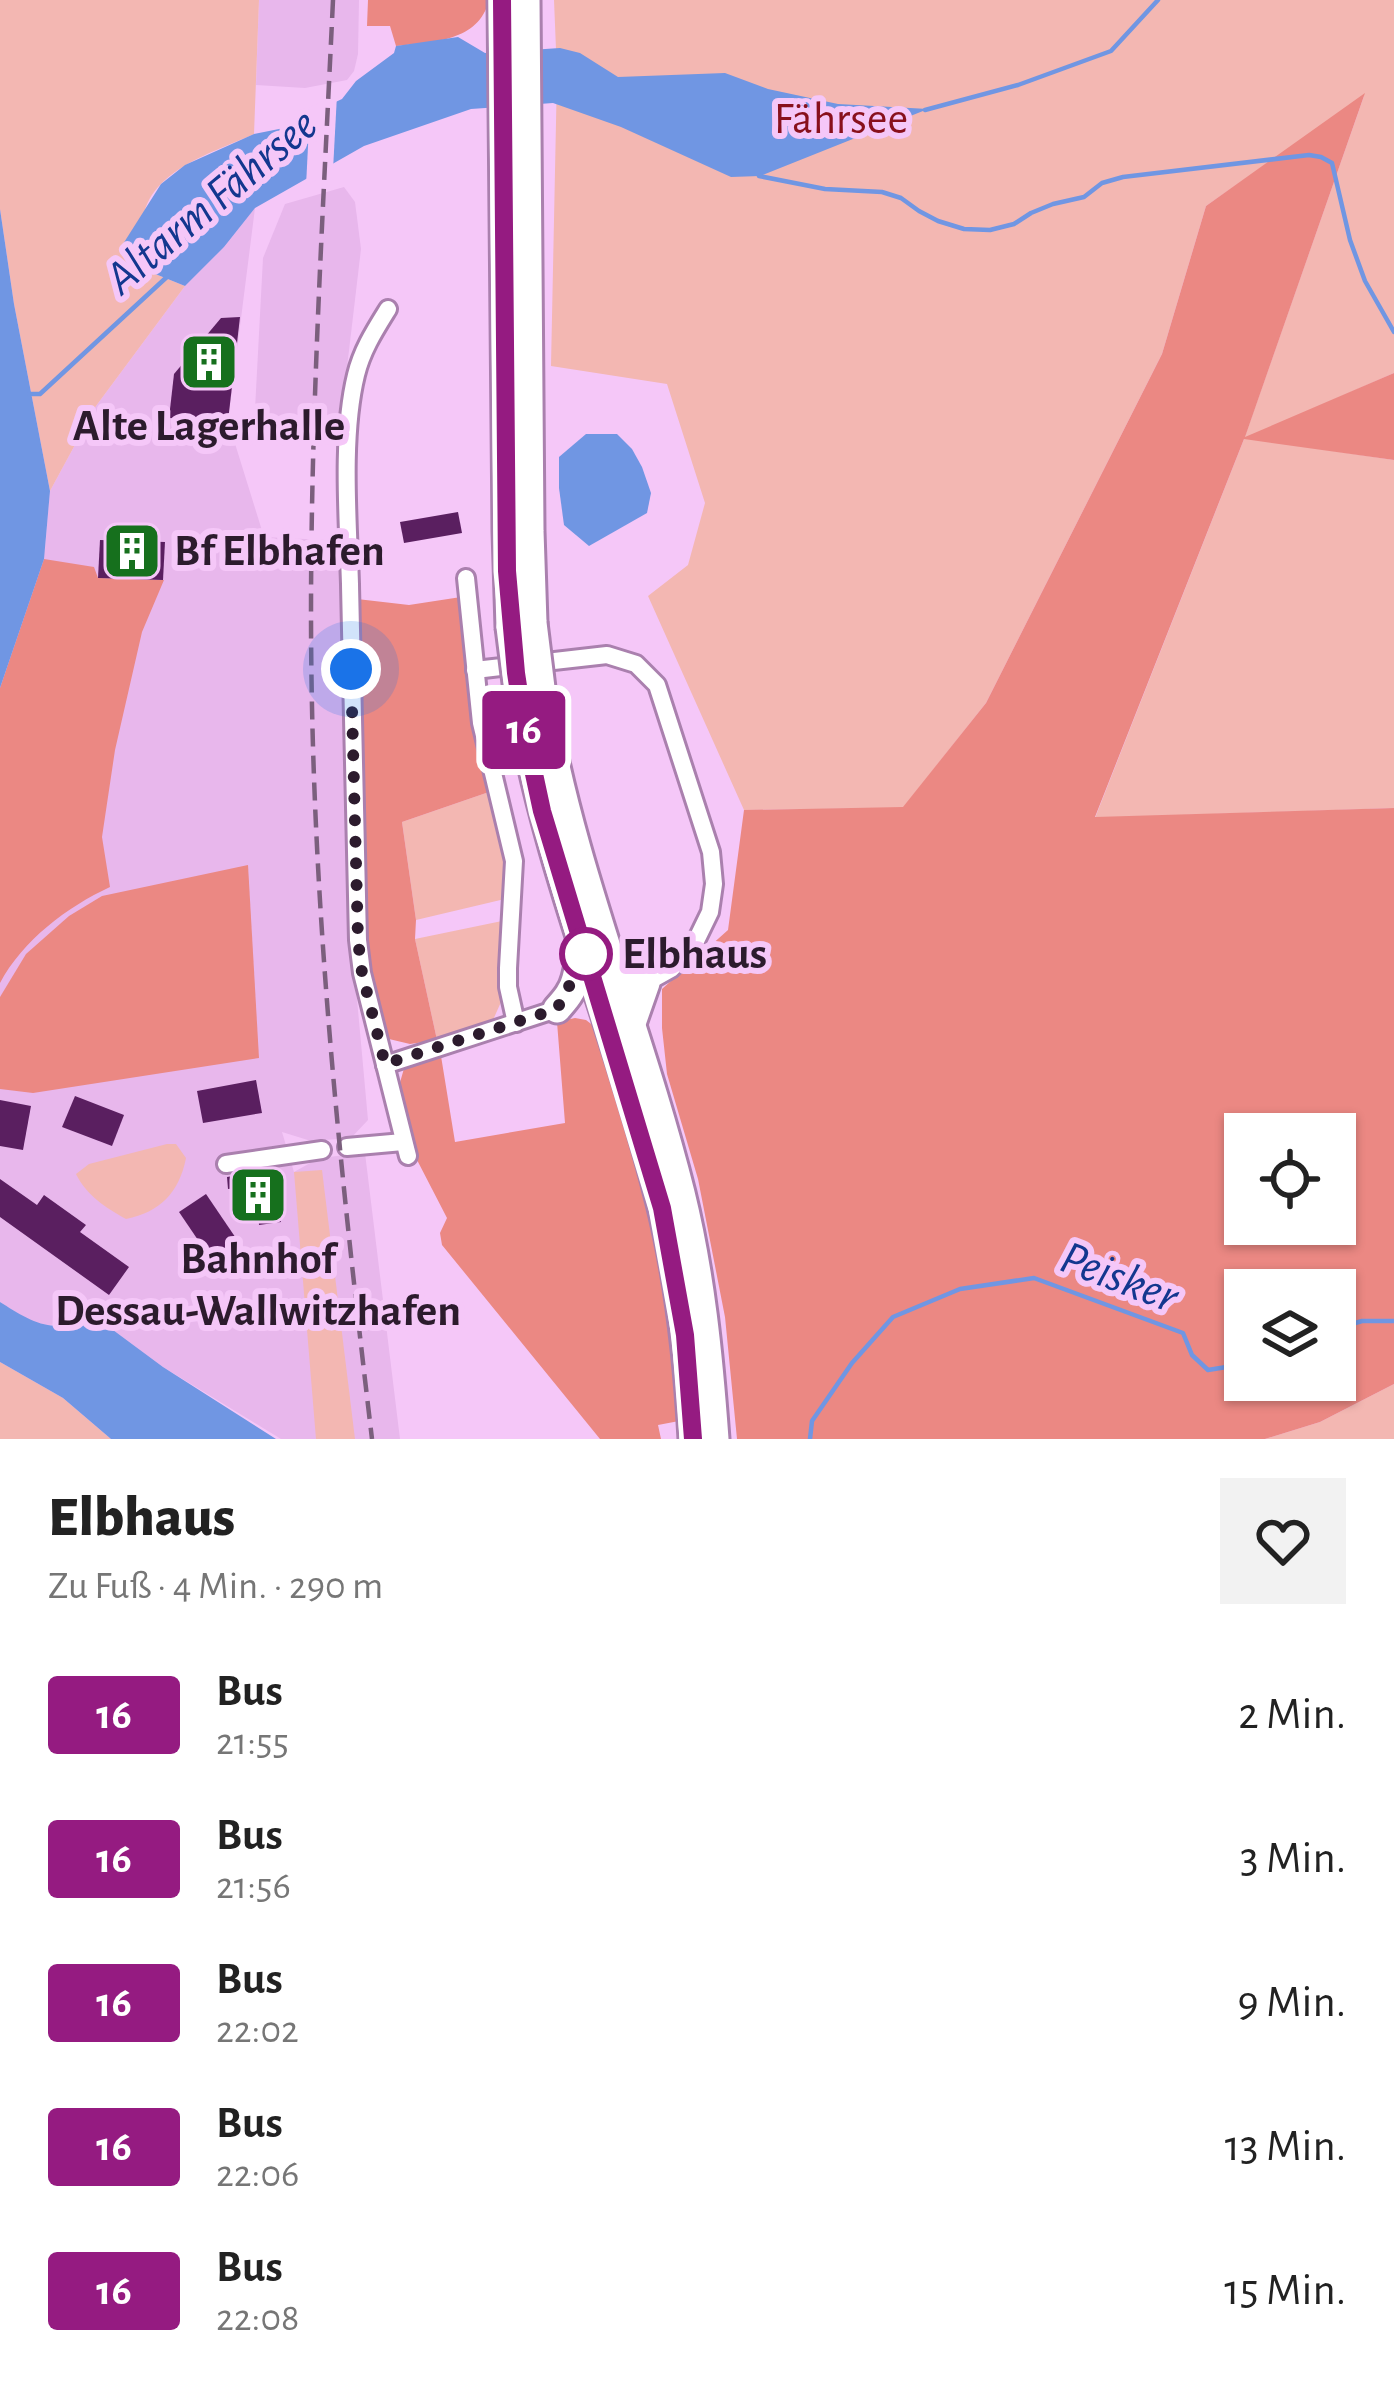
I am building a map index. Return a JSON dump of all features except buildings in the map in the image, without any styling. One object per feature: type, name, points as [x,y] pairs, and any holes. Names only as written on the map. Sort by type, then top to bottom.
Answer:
[{"type":"highway","points":[[514,6],[518,531],[522,625],[542,811],[654,1175],[685,1335],[693,1439]]},
{"type":"highway","points":[[531,698],[690,1232],[706,1332],[715,1439]]},
{"type":"highway","points":[[557,1009],[569,996],[577,964],[586,953]]},
{"type":"highway","points":[[614,968],[646,983],[631,1026]]},
{"type":"highway","points":[[557,1009],[603,1008]]},
{"type":"street","points":[[346,1147],[406,1149],[358,940],[348,529],[357,370],[388,309]]},
{"type":"street","points":[[466,578],[487,751],[514,861],[508,987],[516,1023]]},
{"type":"street","points":[[475,670],[607,655],[636,664],[657,685],[711,852],[714,884],[710,912],[692,947],[671,969],[646,983]]},
{"type":"street","points":[[385,1064],[557,1009]]},
{"type":"street","points":[[226,1164],[322,1150]]},
{"type":"shaded area","points":[[259,0],[359,0],[358,54],[347,80],[305,88],[256,85]]},
{"type":"shaded area","points":[[368,0],[489,0],[484,14],[465,32],[439,41],[396,46],[390,26],[367,26]]},
{"type":"shaded area","points":[[1365,93],[1245,437],[1394,373],[1394,460],[1244,439],[1095,817],[1394,808],[1394,1384],[1320,1422],[1265,1439],[737,1439],[725,1317],[698,1179],[667,1074],[662,989],[728,930],[744,810],[903,807],[986,703],[1162,354],[1206,206]]},
{"type":"shaded area","points":[[344,187],[355,202],[361,249],[341,418],[332,434],[288,436],[254,428],[263,258],[285,204]]},
{"type":"shaded area","points":[[255,208],[228,421],[264,537],[325,540],[336,542],[340,549],[350,922],[368,1120],[351,1138],[311,1141],[282,1132],[294,1172],[319,1158],[365,1153],[400,1439],[281,1439],[163,1367],[87,1311],[71,1324],[47,1325],[33,1323],[0,1302],[0,688],[45,549],[50,491],[96,406],[185,286]]},
{"type":"shaded area","points":[[44,559],[94,567],[98,578],[164,580],[142,632],[115,750],[102,837],[110,887],[48,926],[0,983],[0,688]]},
{"type":"shaded area","points":[[461,597],[470,695],[489,792],[402,822],[415,939],[437,1040],[410,1044],[389,1039],[366,944],[357,599],[409,605]]},
{"type":"shaded area","points":[[248,865],[259,1058],[33,1093],[0,1089],[0,997],[26,954],[69,916],[102,896]]},
{"type":"shaded area","points":[[575,1018],[595,1027],[653,1225],[679,1421],[658,1425],[661,1439],[600,1439],[442,1245],[440,1233],[447,1218],[416,1158],[399,1086],[405,1065],[441,1056],[455,1142],[565,1123],[557,1022]]},
{"type":"green space","points":[[0,0],[259,0],[254,134],[186,165],[157,188],[148,203],[142,226],[143,269],[185,286],[96,406],[50,491],[0,209]]},
{"type":"green space","points":[[554,0],[1394,0],[1394,373],[1247,438],[1394,460],[1394,808],[1095,818],[1244,439],[1364,96],[1206,206],[1162,354],[986,703],[903,808],[744,810],[648,596],[688,565],[705,503],[667,384],[551,366],[557,74]]},
{"type":"green space","points":[[489,792],[509,863],[509,898],[416,920],[402,822]]},
{"type":"green space","points":[[502,921],[501,1002],[493,1020],[437,1040],[415,939]]},
{"type":"green space","points":[[176,1144],[186,1158],[178,1181],[158,1206],[138,1216],[126,1219],[111,1210],[91,1195],[76,1174],[89,1164]]},
{"type":"green space","points":[[322,1170],[355,1439],[316,1439],[294,1172]]},
{"type":"green space","points":[[0,1362],[63,1398],[111,1439],[0,1439]]},
{"type":"green space","points":[[1394,1384],[1394,1439],[1265,1439],[1320,1422]]},
{"type":"water","name":"Fährsee","points":[[458,37],[485,53],[560,48],[580,53],[618,77],[725,73],[768,89],[838,104],[928,109],[760,176],[731,177],[621,127],[553,103],[471,109],[364,146],[255,208],[185,286],[125,256],[123,244],[161,184],[185,165],[254,134],[294,126],[342,99],[396,46]]},
{"type":"water","points":[[0,209],[50,491],[44,559],[0,688]]},
{"type":"water","points":[[586,434],[617,434],[632,449],[651,493],[647,513],[589,546],[564,525],[559,488],[559,457]]},
{"type":"water","points":[[0,1302],[54,1326],[86,1310],[163,1367],[276,1439],[111,1439],[63,1398],[0,1362]]},
{"type":"pier","points":[[337,95],[333,170],[306,186],[310,107]]},
{"type":"waterway","name":"Altarm Fährsee","points":[[925,110],[1018,85],[1111,51],[1158,0]]},
{"type":"waterway","points":[[759,176],[825,189],[882,192],[938,221],[990,230],[1014,224],[1053,204],[1084,197],[1102,183],[1123,177],[1321,157],[1332,163],[1365,281],[1394,332]]},
{"type":"waterway","name":"Altarm Fährsee","points":[[29,394],[40,394],[169,275]]},
{"type":"waterway","name":"Peisker","points":[[810,1439],[812,1421],[852,1363],[893,1317],[960,1289],[1034,1278],[1183,1333],[1192,1355],[1208,1370],[1224,1367]]},
{"type":"waterway","name":"Peisker","points":[[1356,1323],[1394,1321]]},
{"type":"railway","points":[[333,0],[314,442],[312,707],[333,1074],[372,1439]]},
{"type":"bus line","name":"16","points":[[502,0],[507,571],[516,673],[542,811],[662,1208],[685,1335],[693,1439]]},
{"type":"place","name":"Alte Lagerhalle","points":[[209,362]]},
{"type":"place","name":"Bf Elbhafen","points":[[132,551]]},
{"type":"place","name":"Elbhaus","points":[[586,954]]},
{"type":"place","name":"Bahnhof Dessau-Wallwitzhafen","points":[[258,1195]]},
{"type":"route","points":[[351,669],[358,940],[385,1064],[557,1009],[586,954]]}]
